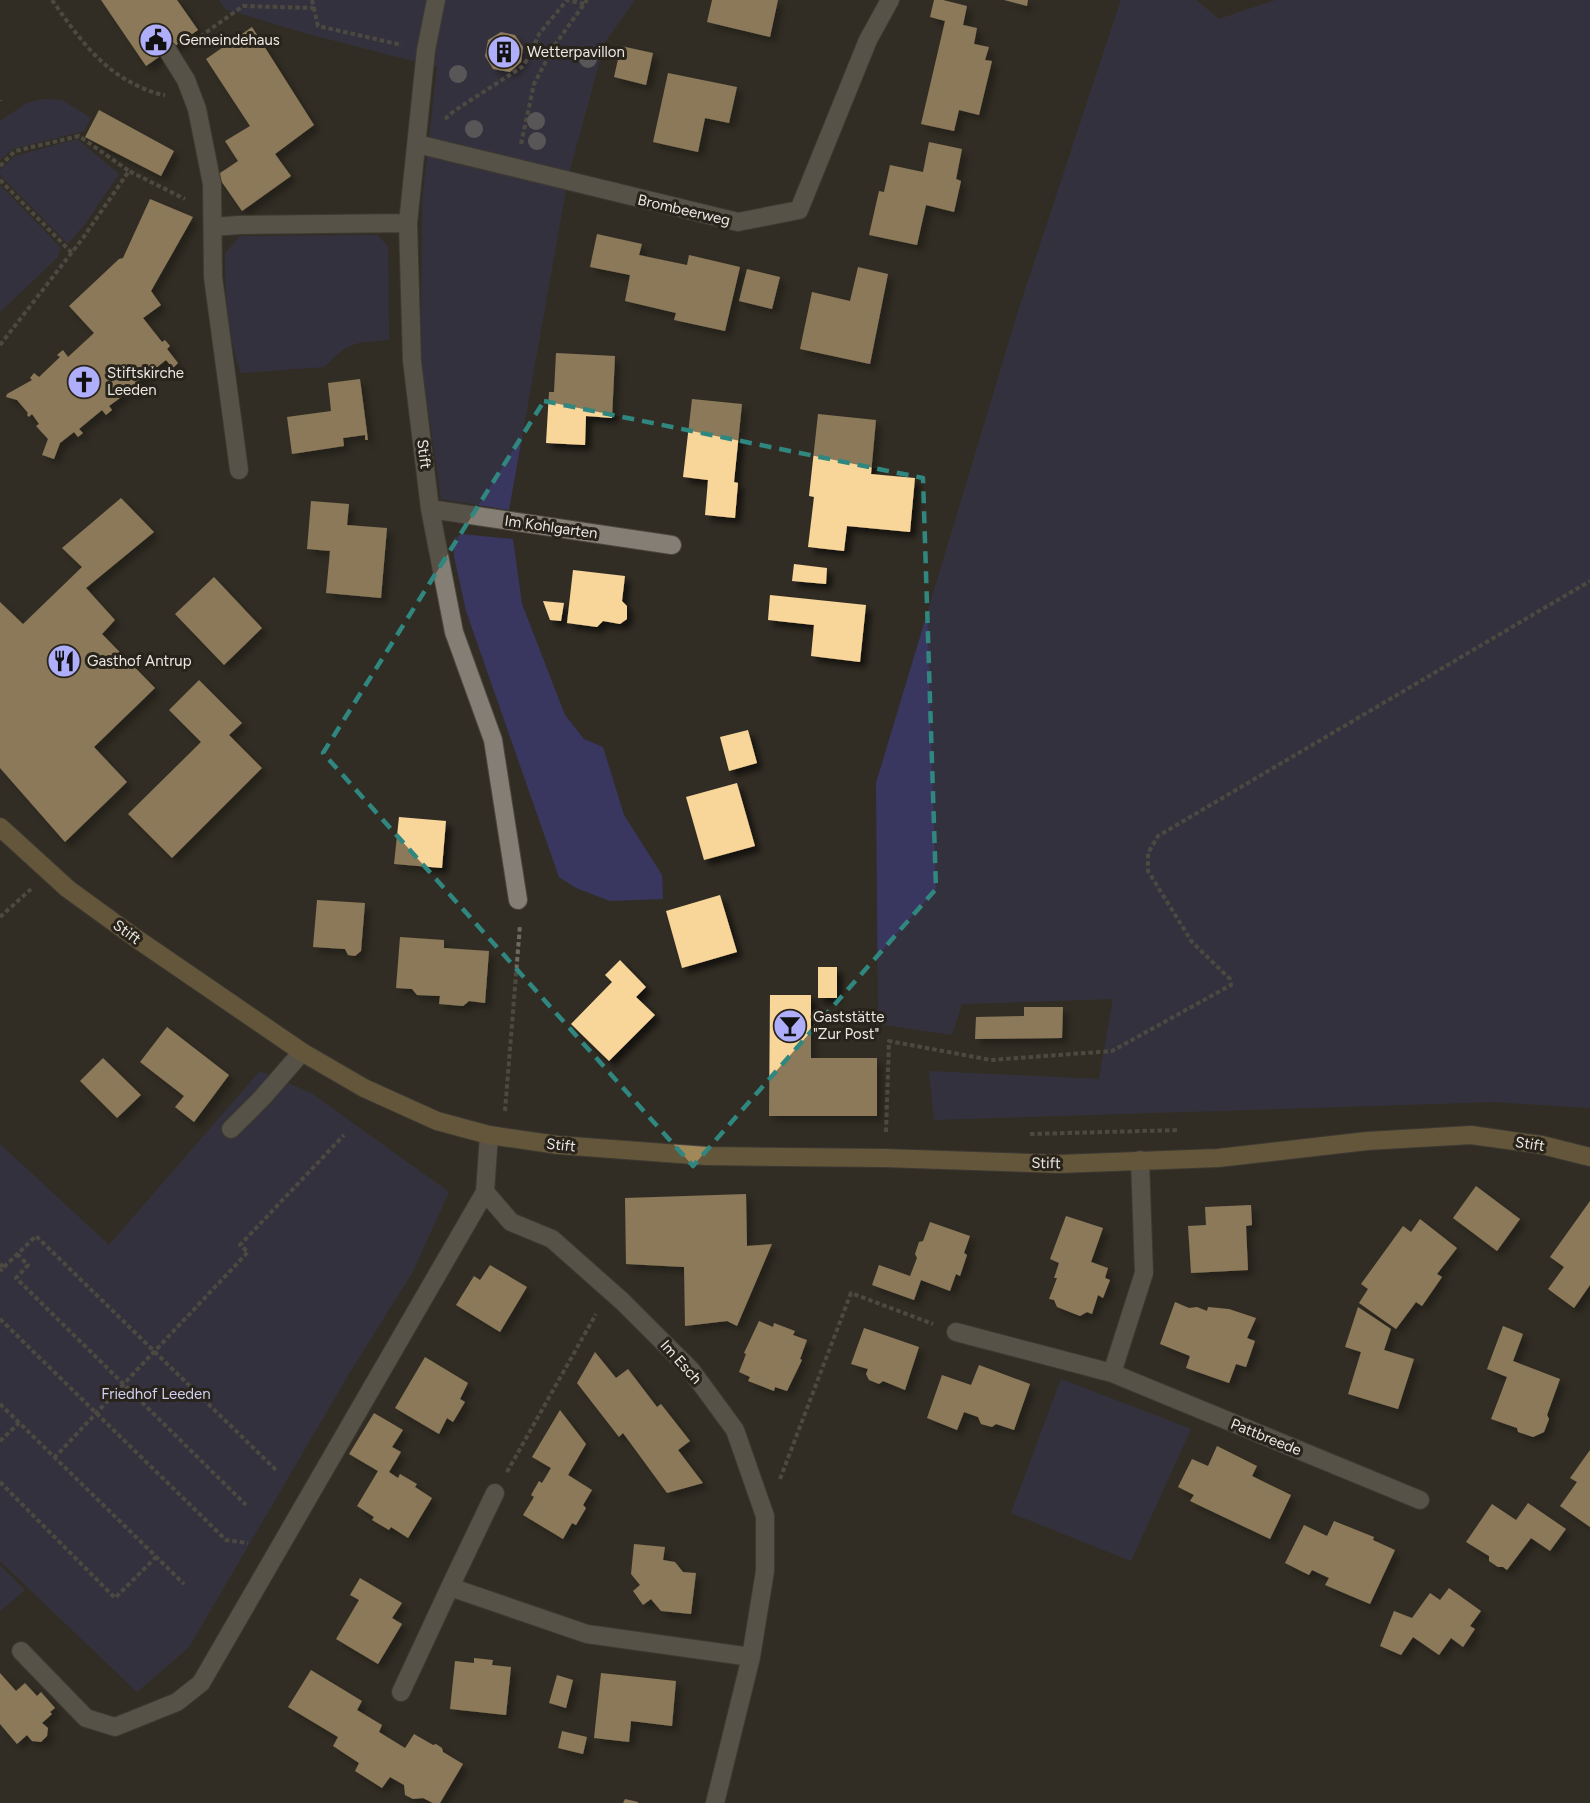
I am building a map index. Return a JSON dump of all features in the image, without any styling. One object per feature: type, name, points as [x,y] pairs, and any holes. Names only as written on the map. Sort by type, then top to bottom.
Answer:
[{"type":"main road","name":"Stift","points":[[0,827],[68,889],[302,1052],[364,1088],[437,1121],[494,1136],[558,1145],[706,1156],[883,1158],[1059,1164],[1218,1158],[1368,1141],[1471,1135],[1542,1145],[1590,1157]]},
{"type":"street","name":"Stift","points":[[436,0],[426,50],[408,223],[412,361],[430,509],[454,632],[493,740],[518,900]]},
{"type":"street","name":"Brombeerweg","points":[[417,144],[516,170],[738,222],[799,210],[868,40],[890,0]]},
{"type":"street","points":[[170,54],[186,80],[196,109],[212,183],[213,277],[239,470]]},
{"type":"street","points":[[213,227],[408,223]]},
{"type":"street","name":"Im Kohlgarten","points":[[430,509],[672,545]]},
{"type":"street","points":[[231,1129],[302,1052]]},
{"type":"street","points":[[21,1651],[86,1718],[115,1727],[177,1702],[201,1683],[485,1192],[494,1136]]},
{"type":"street","points":[[1112,1374],[1144,1273],[1140,1160]]},
{"type":"street","name":"Im Esch","points":[[485,1192],[511,1222],[552,1239],[609,1290],[691,1370],[735,1430],[765,1516],[765,1571],[751,1656],[715,1803]]},
{"type":"street","name":"Pattbreede","points":[[957,1332],[1112,1374],[1420,1500]]},
{"type":"street","points":[[401,1692],[495,1493]]},
{"type":"street","points":[[450,1587],[587,1634],[751,1656]]},
{"type":"path","points":[[52,0],[77,36],[120,78],[156,94],[192,97]]},
{"type":"path","points":[[312,0],[318,26],[426,50]]},
{"type":"path","points":[[417,144],[454,111],[522,67],[529,57],[538,34],[567,0],[585,2],[554,46],[534,84],[516,170]]},
{"type":"path","points":[[170,54],[243,6],[314,8]]},
{"type":"path","points":[[0,166],[15,151],[79,136],[129,171],[194,204],[213,227]]},
{"type":"path","points":[[0,345],[72,253],[129,171]]},
{"type":"path","points":[[0,180],[72,253]]},
{"type":"path","points":[[883,1158],[889,1041],[991,1060],[1112,1051],[1231,985],[1230,979],[1192,942],[1148,871],[1148,853],[1158,836],[1590,581]]},
{"type":"path","points":[[0,917],[50,872]]},
{"type":"path","points":[[494,1136],[506,1104],[520,931],[518,900]]},
{"type":"path","points":[[54,1458],[248,1252],[240,1245],[344,1135]]},
{"type":"path","points":[[1,1268],[36,1236],[276,1470]]},
{"type":"path","points":[[17,1254],[28,1265],[16,1278],[246,1505]]},
{"type":"path","points":[[495,1493],[609,1290]]},
{"type":"path","points":[[765,1516],[851,1293],[957,1332]]},
{"type":"path","points":[[0,1319],[226,1540],[248,1543]]},
{"type":"path","points":[[0,1404],[184,1584]]},
{"type":"path","points":[[0,1442],[19,1423]]},
{"type":"path","points":[[0,1482],[115,1598],[156,1557]]},
{"type":"highlighted area","points":[[544,401],[923,478],[936,889],[693,1166],[323,753]]},
{"type":"green space","points":[[219,0],[635,0],[605,42],[569,173],[509,510],[441,499],[421,359],[422,202],[437,67],[308,34],[225,9]]},
{"type":"green space","points":[[1121,0],[1196,0],[1219,19],[1276,0],[1590,0],[1590,1108],[1494,1102],[934,1120],[929,1071],[1099,1079],[1113,999],[962,1004],[952,1035],[878,1024],[876,783],[1020,305]]},
{"type":"green space","points":[[44,99],[62,100],[91,118],[84,131],[13,149],[0,160],[0,121],[27,103]]},
{"type":"green space","points":[[77,139],[119,174],[85,224],[68,244],[0,175],[0,170],[15,156]]},
{"type":"green space","points":[[0,185],[61,248],[57,258],[0,312]]},
{"type":"green space","points":[[378,235],[388,247],[389,340],[353,345],[340,352],[324,367],[241,373],[228,315],[225,254],[240,236]]},
{"type":"green space","points":[[461,534],[513,539],[522,604],[565,715],[584,739],[603,747],[624,815],[662,875],[663,899],[610,901],[576,888],[559,877],[466,611],[454,556],[454,538]]},
{"type":"green space","name":"Friedhof Leeden","points":[[260,1071],[311,1093],[449,1192],[412,1273],[350,1372],[189,1647],[137,1692],[0,1561],[0,1144],[109,1245]]},
{"type":"green space","points":[[1061,1379],[1191,1429],[1131,1561],[1011,1513]]},
{"type":"green space","points":[[0,1565],[25,1590],[0,1611]]},
{"type":"building","name":"Gemeindehaus","points":[[101,0],[177,0],[198,30],[146,66]]},
{"type":"building","points":[[712,0],[778,0],[770,37],[707,22]]},
{"type":"building","points":[[934,0],[967,6],[963,25],[977,28],[974,44],[989,47],[985,60],[992,61],[979,115],[959,110],[954,131],[921,124],[945,21],[930,17]]},
{"type":"building","points":[[1004,0],[1028,0],[1027,6]]},
{"type":"building","points":[[252,27],[314,125],[275,154],[291,176],[242,211],[217,175],[238,161],[225,141],[250,126],[206,59]]},
{"type":"building","name":"Wetterpavillon","points":[[501,32],[515,35],[523,47],[521,62],[510,72],[493,69],[485,56],[488,40]]},
{"type":"building","points":[[621,46],[653,53],[646,85],[614,77]]},
{"type":"building","points":[[668,73],[737,87],[729,123],[705,118],[698,152],[653,142]]},
{"type":"building","points":[[99,110],[174,151],[161,176],[85,137]]},
{"type":"building","points":[[929,142],[962,149],[956,179],[961,181],[954,212],[926,205],[917,245],[869,235],[879,191],[884,192],[890,165],[923,172]]},
{"type":"building","name":"Stiftskirche Leeden","points":[[150,199],[193,217],[151,291],[161,305],[143,318],[162,342],[165,340],[170,346],[167,349],[178,363],[173,368],[166,360],[137,383],[141,389],[134,394],[131,390],[109,406],[112,410],[106,415],[102,410],[79,429],[83,433],[78,437],[74,432],[60,443],[54,459],[42,455],[48,439],[36,426],[39,424],[32,414],[29,417],[17,400],[6,397],[7,394],[32,380],[30,378],[34,373],[39,377],[60,357],[57,355],[63,350],[68,357],[94,333],[69,306],[119,259],[123,258]]},
{"type":"building","points":[[597,234],[642,244],[639,255],[687,265],[689,255],[740,267],[725,331],[674,320],[676,313],[625,301],[630,275],[590,267]]},
{"type":"building","points":[[858,267],[888,274],[870,364],[800,349],[812,292],[850,301]]},
{"type":"building","points":[[747,269],[780,277],[772,309],[739,301]]},
{"type":"building","points":[[556,353],[615,356],[612,418],[586,416],[585,445],[546,443],[549,392],[554,392]]},
{"type":"building","points":[[360,379],[368,440],[365,440],[365,435],[343,438],[344,446],[292,454],[287,417],[331,411],[328,383]]},
{"type":"building","points":[[692,399],[742,404],[734,482],[738,483],[735,518],[705,515],[708,480],[683,477]]},
{"type":"building","points":[[818,414],[876,420],[871,474],[915,478],[910,532],[847,526],[844,551],[808,547],[814,497],[809,496]]},
{"type":"building","name":"Gasthof Antrup","points":[[121,498],[154,532],[86,588],[115,620],[102,634],[155,688],[94,747],[127,782],[65,842],[0,768],[0,602],[23,624],[82,567],[62,548]]},
{"type":"building","points":[[311,501],[349,504],[347,525],[387,528],[381,598],[326,593],[330,551],[307,549]]},
{"type":"building","points":[[794,564],[827,568],[826,584],[792,581]]},
{"type":"building","points":[[573,570],[625,576],[622,601],[627,606],[627,619],[620,624],[603,621],[597,627],[567,623]]},
{"type":"building","points":[[214,577],[262,628],[224,665],[175,614]]},
{"type":"building","points":[[770,595],[866,605],[860,662],[811,656],[814,625],[768,620]]},
{"type":"building","points":[[543,601],[564,603],[561,621],[550,620]]},
{"type":"building","points":[[199,680],[242,723],[229,735],[262,768],[172,858],[128,814],[201,742],[169,710]]},
{"type":"building","points":[[748,730],[757,763],[729,771],[720,737]]},
{"type":"building","points":[[737,783],[755,846],[704,860],[686,797]]},
{"type":"building","points":[[399,817],[446,821],[442,868],[394,864]]},
{"type":"building","points":[[720,895],[737,952],[682,968],[666,911]]},
{"type":"building","points":[[317,900],[365,903],[361,951],[355,956],[348,955],[345,949],[313,947]]},
{"type":"building","points":[[400,937],[444,940],[444,948],[489,951],[485,1003],[469,1001],[463,1006],[439,1004],[440,996],[417,995],[412,989],[396,988]]},
{"type":"building","points":[[620,960],[646,987],[636,997],[655,1015],[609,1061],[571,1024],[612,982],[605,975]]},
{"type":"building","points":[[818,967],[837,967],[837,998],[818,998]]},
{"type":"building","name":"Gaststätte \"Zur Post\"","points":[[770,995],[811,995],[811,1058],[877,1058],[877,1116],[769,1116]]},
{"type":"building","points":[[1024,1007],[1063,1007],[1062,1038],[975,1039],[976,1017],[1024,1016]]},
{"type":"building","points":[[167,1027],[229,1075],[194,1122],[175,1107],[184,1096],[140,1062]]},
{"type":"building","points":[[103,1058],[141,1095],[117,1118],[80,1081]]},
{"type":"building","points":[[1476,1186],[1520,1219],[1497,1251],[1453,1218]]},
{"type":"building","points":[[746,1194],[747,1246],[772,1244],[737,1326],[727,1321],[685,1326],[684,1267],[626,1264],[625,1198]]},
{"type":"building","points":[[1590,1201],[1590,1285],[1574,1308],[1548,1289],[1564,1267],[1550,1257]]},
{"type":"building","points":[[1251,1205],[1252,1225],[1246,1226],[1248,1270],[1191,1273],[1188,1226],[1206,1225],[1205,1207]]},
{"type":"building","points":[[1066,1216],[1103,1228],[1091,1262],[1108,1268],[1105,1278],[1110,1280],[1103,1298],[1098,1295],[1092,1314],[1087,1312],[1080,1316],[1057,1307],[1054,1300],[1049,1299],[1057,1278],[1054,1278],[1059,1263],[1050,1259]]},
{"type":"building","points":[[1420,1219],[1457,1248],[1437,1274],[1442,1277],[1422,1306],[1416,1302],[1396,1329],[1359,1303],[1368,1289],[1361,1284],[1403,1226],[1411,1232]]},
{"type":"building","points":[[930,1222],[970,1236],[960,1276],[956,1274],[950,1291],[921,1280],[914,1300],[872,1285],[879,1265],[910,1276],[917,1258],[915,1254],[919,1242],[923,1241]]},
{"type":"building","points":[[490,1265],[527,1287],[500,1332],[456,1305],[474,1276],[480,1280]]},
{"type":"building","points":[[1175,1302],[1189,1308],[1197,1307],[1207,1311],[1208,1307],[1229,1309],[1256,1318],[1247,1338],[1255,1341],[1246,1367],[1236,1364],[1229,1383],[1186,1368],[1190,1356],[1160,1344]]},
{"type":"building","points":[[1358,1307],[1391,1329],[1384,1350],[1414,1359],[1398,1409],[1348,1394],[1361,1352],[1345,1347]]},
{"type":"building","points":[[759,1321],[773,1327],[774,1323],[795,1331],[793,1335],[807,1340],[800,1359],[802,1360],[787,1391],[775,1387],[774,1391],[748,1381],[750,1377],[739,1372],[746,1354],[744,1353]]},
{"type":"building","points":[[1503,1326],[1523,1334],[1513,1361],[1560,1379],[1547,1415],[1549,1419],[1544,1432],[1533,1437],[1518,1432],[1517,1428],[1491,1419],[1507,1377],[1487,1369]]},
{"type":"building","points":[[864,1328],[919,1347],[905,1390],[883,1381],[879,1384],[869,1380],[866,1374],[868,1369],[851,1364]]},
{"type":"building","points":[[595,1352],[616,1378],[628,1369],[657,1407],[661,1404],[690,1441],[678,1450],[703,1483],[667,1493],[623,1433],[619,1437],[577,1383]]},
{"type":"building","points":[[425,1357],[468,1383],[460,1399],[465,1402],[453,1422],[447,1418],[439,1434],[395,1408]]},
{"type":"building","points":[[979,1365],[1030,1384],[1014,1430],[996,1424],[992,1427],[981,1424],[978,1417],[964,1412],[957,1430],[927,1418],[942,1375],[971,1385]]},
{"type":"building","points":[[560,1410],[586,1444],[568,1475],[592,1490],[583,1505],[586,1508],[576,1525],[572,1523],[563,1539],[523,1515],[534,1497],[531,1495],[539,1481],[542,1483],[551,1468],[532,1457]]},
{"type":"building","points":[[374,1413],[403,1430],[392,1447],[401,1452],[389,1472],[398,1478],[400,1474],[417,1484],[415,1487],[432,1498],[408,1538],[391,1527],[389,1530],[372,1520],[374,1517],[357,1506],[378,1471],[349,1454]]},
{"type":"building","points":[[1217,1446],[1257,1466],[1252,1476],[1291,1495],[1270,1539],[1190,1501],[1194,1495],[1178,1487],[1192,1459],[1208,1466]]},
{"type":"building","points":[[1590,1450],[1590,1527],[1560,1506],[1577,1482],[1570,1478]]},
{"type":"building","points":[[1528,1503],[1566,1529],[1550,1551],[1531,1538],[1507,1570],[1489,1561],[1489,1556],[1466,1542],[1492,1504],[1516,1520]]},
{"type":"building","points":[[1334,1521],[1374,1537],[1373,1540],[1395,1550],[1370,1604],[1325,1585],[1329,1578],[1312,1570],[1309,1575],[1285,1563],[1304,1525],[1327,1536]]},
{"type":"building","points":[[634,1544],[665,1547],[663,1560],[675,1562],[683,1572],[696,1573],[691,1614],[661,1611],[651,1599],[643,1605],[633,1591],[640,1585],[631,1574]]},
{"type":"building","points":[[360,1578],[402,1603],[392,1618],[402,1624],[378,1664],[336,1639],[359,1600],[350,1595]]},
{"type":"building","points":[[1449,1588],[1481,1611],[1470,1626],[1475,1629],[1463,1647],[1451,1638],[1439,1655],[1413,1637],[1401,1655],[1380,1646],[1394,1611],[1412,1618],[1430,1593],[1440,1600]]},
{"type":"building","points":[[474,1658],[493,1660],[492,1665],[511,1667],[506,1715],[450,1709],[455,1661],[474,1663]]},
{"type":"building","points":[[311,1670],[362,1701],[357,1710],[382,1725],[379,1732],[405,1748],[414,1734],[433,1745],[436,1744],[442,1748],[443,1752],[463,1764],[440,1803],[433,1803],[423,1798],[413,1799],[405,1795],[404,1785],[390,1777],[382,1788],[355,1771],[359,1763],[333,1746],[338,1737],[288,1707]]},
{"type":"building","points":[[0,1673],[16,1691],[25,1683],[37,1696],[41,1692],[55,1708],[42,1723],[48,1728],[47,1736],[41,1742],[32,1741],[27,1735],[17,1744],[0,1724]]},
{"type":"building","points":[[601,1673],[676,1681],[672,1726],[631,1721],[629,1742],[594,1738]]},
{"type":"building","points":[[557,1675],[573,1680],[566,1708],[549,1703]]},
{"type":"building","points":[[562,1731],[587,1737],[583,1754],[558,1748]]},
{"type":"building","points":[[625,1799],[638,1802],[638,1803],[623,1803]]},
{"type":"place","name":"Gemeindehaus","points":[[156,40]]},
{"type":"place","name":"Wetterpavillon","points":[[504,52]]},
{"type":"place","name":"Stiftskirche Leeden","points":[[84,382]]},
{"type":"place","name":"Gasthof Antrup","points":[[64,661]]},
{"type":"place","name":"Gaststätte \"Zur Post\"","points":[[790,1026]]}]
